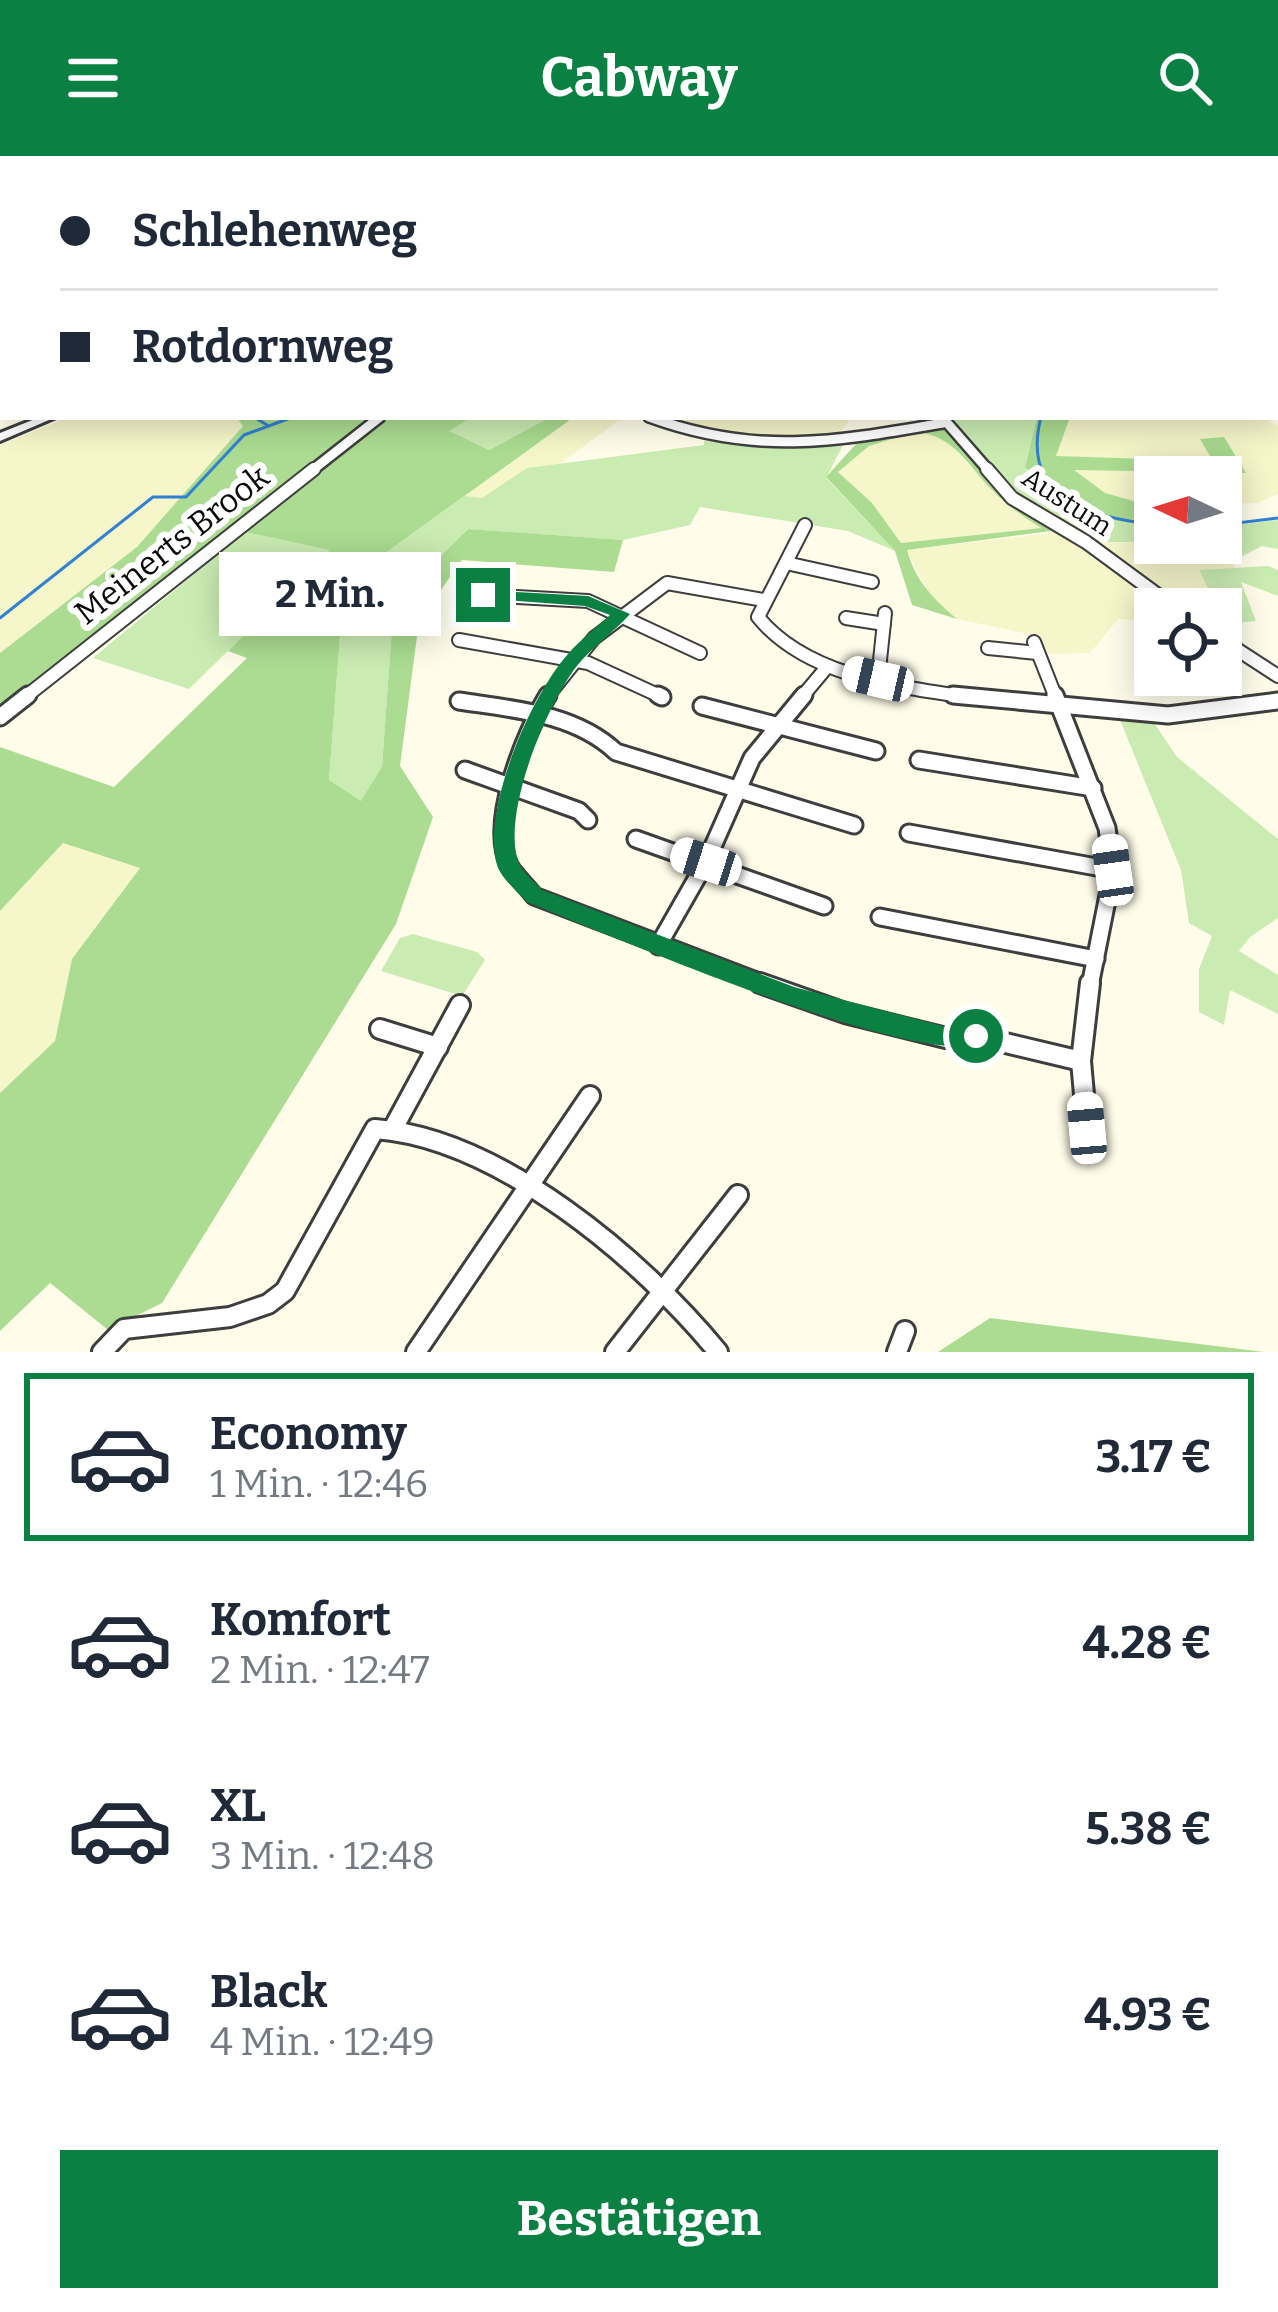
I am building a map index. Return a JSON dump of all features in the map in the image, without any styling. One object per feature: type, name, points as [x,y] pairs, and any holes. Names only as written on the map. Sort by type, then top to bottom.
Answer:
[{"type":"street","points":[[0,437],[42,420]]},
{"type":"street","name":"Meinerts Brook","points":[[0,717],[376,420]]},
{"type":"street","name":"Austum","points":[[658,420],[705,439],[768,444],[848,442],[942,420],[1012,498],[1086,542],[1149,588]]},
{"type":"street","points":[[805,525],[758,617],[768,638],[787,652],[827,667],[1060,709],[1199,714],[1278,701]]},
{"type":"street","points":[[786,563],[872,582]]},
{"type":"street","points":[[856,578],[864,563]]},
{"type":"street","points":[[764,601],[667,584],[621,614],[573,659],[538,715],[512,784],[506,815],[508,866],[534,896],[852,1015],[946,1038],[976,1036],[1081,1061]]},
{"type":"street","points":[[483,595],[588,601],[700,653]]},
{"type":"street","points":[[846,618],[885,619],[878,679]]},
{"type":"street","points":[[459,640],[573,659],[662,697]]},
{"type":"street","points":[[988,648],[1036,648],[1107,828],[1113,870],[1081,1061],[1087,1128]]},
{"type":"street","points":[[1242,653],[1278,676]]},
{"type":"street","points":[[658,946],[706,862],[736,789],[778,725],[827,667]]},
{"type":"street","points":[[458,701],[538,715],[600,736],[616,752],[854,825]]},
{"type":"street","points":[[702,706],[876,752]]},
{"type":"street","points":[[919,760],[1093,788]]},
{"type":"street","points":[[465,770],[579,811],[588,820]]},
{"type":"street","points":[[910,833],[1113,870]]},
{"type":"street","points":[[636,839],[824,906]]},
{"type":"street","points":[[880,917],[1096,959]]},
{"type":"street","points":[[395,1125],[460,1005]]},
{"type":"street","points":[[380,1029],[438,1047]]},
{"type":"street","points":[[416,1352],[590,1096]]},
{"type":"street","points":[[103,1352],[124,1329],[246,1316],[268,1308],[285,1291],[375,1129],[395,1125],[455,1149],[595,1232],[696,1318],[718,1352]]},
{"type":"street","points":[[615,1352],[738,1196]]},
{"type":"green space","points":[[62,420],[239,420],[244,425],[137,547],[0,653],[0,445]]},
{"type":"green space","points":[[238,420],[467,420],[449,431],[489,450],[544,420],[570,420],[344,583],[329,780],[361,801],[382,767],[392,628],[425,572],[468,529],[623,540],[614,572],[462,560],[419,621],[400,766],[433,817],[396,924],[162,1303],[108,1330],[50,1283],[0,1331],[0,1093],[55,1041],[72,959],[140,868],[63,843],[0,911],[0,747],[114,787],[247,658],[228,651],[330,550],[229,528],[0,708],[0,653],[137,547],[243,426]]},
{"type":"green space","points":[[467,420],[544,420],[489,450],[447,431]]},
{"type":"green space","points":[[570,420],[619,420],[560,464],[527,468],[482,498],[465,496]]},
{"type":"green space","points":[[665,420],[850,420],[833,442],[728,440]]},
{"type":"green space","points":[[950,420],[1036,420],[1025,469],[1084,510],[1134,523],[1134,542],[1092,542],[1015,497]]},
{"type":"green space","points":[[1036,420],[1069,420],[1056,456],[1134,458],[1134,471],[1074,470],[1105,493],[1134,501],[1134,523],[1099,516],[1055,493],[1025,468]]},
{"type":"green space","points":[[1069,420],[1274,420],[1269,421],[1278,426],[1278,494],[1242,503],[1242,456],[1055,456]]},
{"type":"green space","points":[[944,427],[1008,499],[1103,560],[1051,531],[907,550],[926,588],[957,619],[912,605],[895,551],[826,477],[856,444],[912,433],[869,446],[838,472],[872,503],[901,543],[1041,528],[998,496],[950,445],[917,432]]},
{"type":"green space","points":[[916,432],[938,435],[948,442],[996,495],[1043,528],[901,543],[872,503],[838,472],[869,446]]},
{"type":"green space","points":[[1224,437],[1236,456],[1210,456],[1200,439]]},
{"type":"green space","points":[[704,441],[843,445],[826,478],[895,551],[848,531],[700,507],[690,525],[623,540],[467,529],[392,628],[382,767],[362,802],[329,780],[344,583],[465,496],[482,498],[527,468],[704,445]]},
{"type":"green space","points":[[1134,466],[1134,501],[1105,493],[1072,470]]},
{"type":"green space","points":[[1278,520],[1278,549],[1262,546],[1242,556],[1242,524]]},
{"type":"green space","points":[[247,530],[331,550],[189,689],[93,658]]},
{"type":"green space","points":[[1058,532],[1139,588],[1134,588],[1134,620],[1118,619],[1090,653],[1049,654],[1038,636],[957,619],[932,599],[906,550]]},
{"type":"green space","points":[[1092,542],[1134,542],[1134,564],[1234,564],[1235,569],[1200,570],[1208,588],[1157,588]]},
{"type":"green space","points":[[1268,566],[1278,570],[1278,596],[1241,582],[1256,621],[1242,622],[1242,588],[1208,588],[1199,570]]},
{"type":"green space","points":[[1120,720],[1152,720],[1177,757],[1278,839],[1278,918],[1239,951],[1278,975],[1278,1014],[1230,990],[1224,1025],[1199,1012],[1199,969],[1212,936],[1189,923],[1181,870]]},
{"type":"green space","points":[[63,843],[140,868],[72,959],[55,1041],[0,1093],[0,911]]},
{"type":"green space","points":[[413,934],[477,952],[485,960],[462,996],[381,971],[400,938]]},
{"type":"green space","points":[[990,1318],[1264,1352],[938,1352]]},
{"type":"waterway","points":[[259,420],[267,425]]},
{"type":"waterway","points":[[0,618],[153,497],[186,497],[244,435],[285,420]]},
{"type":"waterway","points":[[1041,420],[1037,445],[1050,485],[1084,508],[1134,521]]},
{"type":"waterway","points":[[1242,522],[1278,518]]},
{"type":"route","points":[[483,595],[588,601],[621,614],[573,659],[554,686],[512,784],[506,815],[508,866],[534,896],[791,996],[946,1038],[976,1036]]}]
